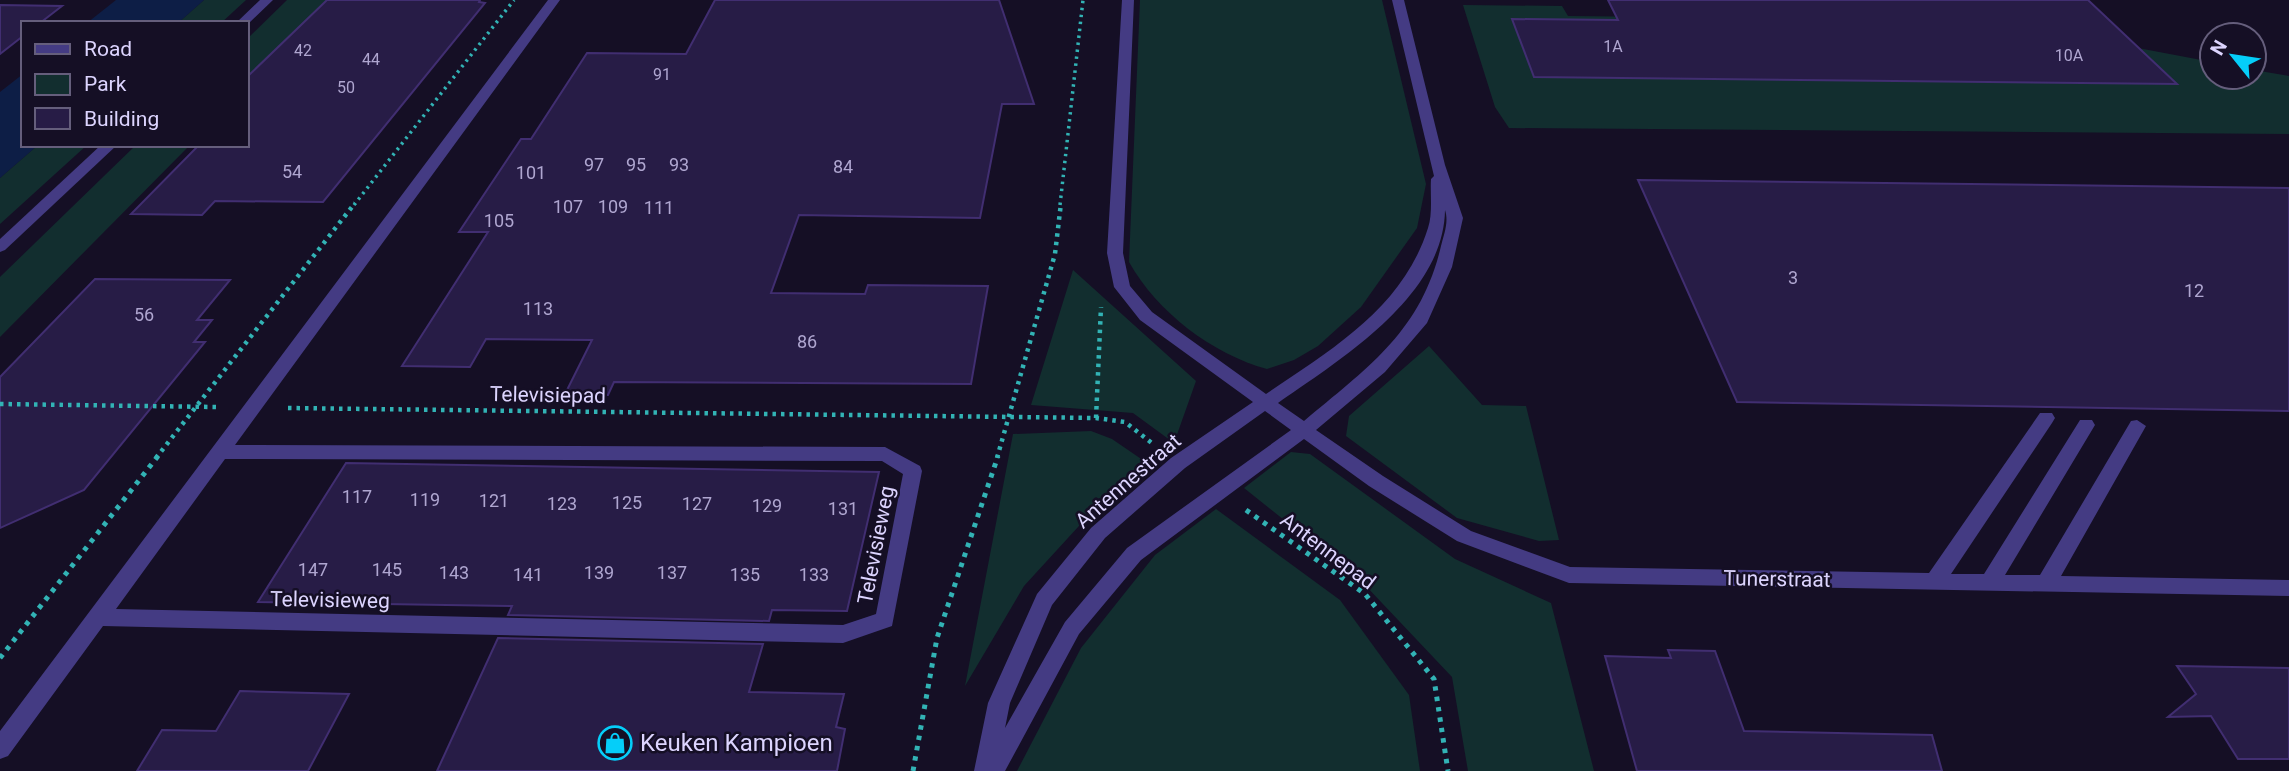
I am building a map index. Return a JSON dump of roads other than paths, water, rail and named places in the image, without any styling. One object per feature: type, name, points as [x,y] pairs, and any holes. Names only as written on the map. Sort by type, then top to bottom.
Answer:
[{"type":"street","points":[[244,21],[267,0]]},
{"type":"street","points":[[0,749],[554,0]]},
{"type":"street","points":[[1128,0],[1115,253],[1122,287],[1146,316],[1304,430]]},
{"type":"street","name":"Antennestraat","points":[[993,771],[1072,628],[1134,554],[1304,430],[1379,368],[1421,318],[1444,267],[1455,218],[1438,165],[1398,0]]},
{"type":"street","points":[[0,247],[108,147]]},
{"type":"street","name":"Antennestraat","points":[[985,771],[999,703],[1044,600],[1098,533],[1178,463],[1386,314],[1419,269],[1437,225],[1438,165]]},
{"type":"street","points":[[1934,582],[2046,418]]},
{"type":"street","points":[[1990,583],[2086,425]]},
{"type":"street","points":[[2046,583],[2137,426]]},
{"type":"street","name":"Tunerstraat","points":[[1304,430],[1464,536],[1569,575],[2289,588]]},
{"type":"street","name":"Televisieweg","points":[[97,617],[843,634],[885,620],[913,471],[885,454],[219,452]]},
{"type":"water","points":[[116,0],[204,0],[180,21],[90,21]]},
{"type":"water","points":[[21,76],[21,147],[36,147],[0,178],[0,92]]},
{"type":"place","name":"Keuken Kampioen","points":[[615,743]]}]
